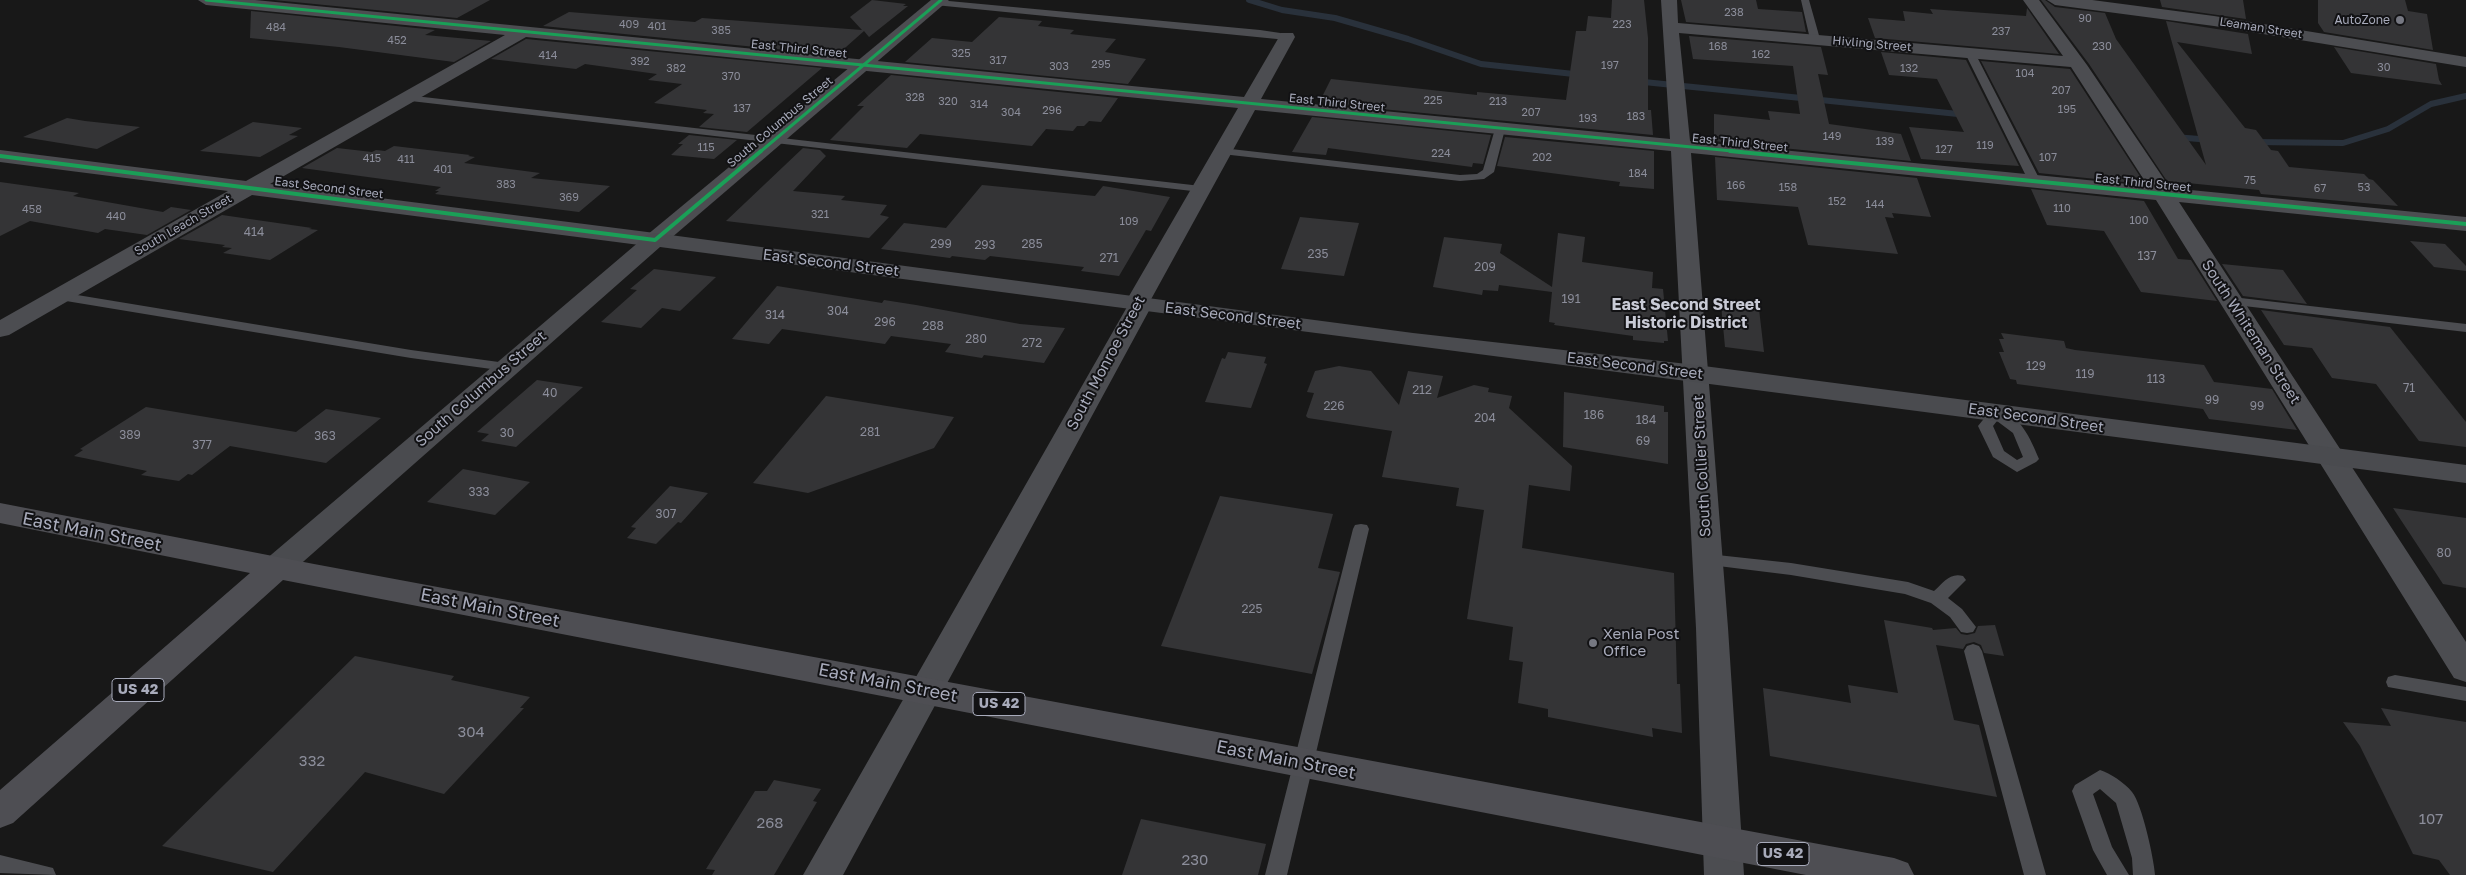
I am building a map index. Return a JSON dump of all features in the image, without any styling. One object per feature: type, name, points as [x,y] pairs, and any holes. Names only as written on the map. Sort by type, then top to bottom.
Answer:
[{"type":"main road","name":"East Second Street","points":[[655,240],[1413,340],[1696,373],[2466,474]]},
{"type":"main road","name":"South Columbus Street","points":[[276,568],[649,243],[655,240]]},
{"type":"main road","name":"East Main Street","points":[[0,513],[276,568],[928,690],[1303,763],[1723,859],[1894,875]]},
{"type":"main road","name":"US 42","points":[[0,812],[276,568]]},
{"type":"street","name":"East Third Street","points":[[206,0],[271,3],[524,31],[1248,104],[2466,224]]},
{"type":"street","name":"South Collier Street","points":[[1669,0],[1674,86],[1682,147],[1708,560],[1723,859]]},
{"type":"street","name":"South Whiteman Street","points":[[2031,0],[2075,62],[2232,301],[2465,667]]},
{"type":"street","name":"Leaman Street","points":[[2055,0],[2214,21],[2466,62]]},
{"type":"street","name":"South Columbus Street","points":[[655,240],[940,1]]},
{"type":"street","name":"Hivling Street","points":[[1670,27],[2075,62]]},
{"type":"street","name":"South Leach Street","points":[[0,330],[524,31]]},
{"type":"street","name":"South Monroe Street","points":[[823,875],[928,690],[1139,307],[1137,303],[1286,37]]},
{"type":"street","name":"East Second Street","points":[[0,156],[655,240]]},
{"type":"lane","points":[[1805,0],[1815,39]]},
{"type":"lane","points":[[940,1],[1286,37]]},
{"type":"lane","points":[[1970,52],[2035,182]]},
{"type":"lane","points":[[406,98],[1201,189]]},
{"type":"lane","points":[[1222,151],[1460,178],[1480,177],[1488,172],[1500,129]]},
{"type":"lane","points":[[59,296],[401,353],[506,367]]},
{"type":"lane","points":[[2232,301],[2466,328]]},
{"type":"lane","points":[[1276,875],[1361,529]]},
{"type":"lane","points":[[1708,560],[1791,569],[1900,587],[1937,599],[1956,613],[1968,627]]},
{"type":"lane","points":[[1937,599],[1957,580]]},
{"type":"lane","points":[[1973,651],[2035,875]]},
{"type":"lane","points":[[2395,682],[2466,694]]},
{"type":"lane","points":[[2118,875],[2103,850],[2082,790],[2100,778],[2125,798],[2143,858],[2144,875]]},
{"type":"lane","points":[[0,864],[45,875]]},
{"type":"building","points":[[274,0],[490,0],[457,18]]},
{"type":"building","points":[[872,0],[906,4],[903,6],[908,6],[869,37],[864,31],[837,55],[543,26],[569,12],[695,22],[702,18],[862,30],[850,17]]},
{"type":"building","points":[[1612,0],[1644,0],[1648,38],[1648,110],[1651,110],[1653,135],[1319,103],[1331,79],[1477,95],[1477,92],[1566,100],[1576,31],[1586,31],[1588,16],[1611,18]]},
{"type":"building","points":[[1681,0],[1756,0],[1758,9],[1802,12],[1806,32],[1686,22]]},
{"type":"building","points":[[2041,0],[2045,0],[2055,7],[2105,13],[2116,39],[2206,165],[2166,21],[2248,34],[2252,54],[2177,42],[2245,128],[2256,130],[2271,150],[2278,151],[2289,167],[2364,174],[2373,180],[2398,206],[2261,194],[2259,190],[2167,181],[2089,64]]},
{"type":"building","points":[[2160,0],[2243,0],[2246,19],[2162,7]]},
{"type":"building","points":[[2318,0],[2405,0],[2408,11],[2427,14],[2433,50],[2324,32],[2318,23]]},
{"type":"building","points":[[2027,8],[2059,54],[1875,38],[1868,18],[1905,21],[1903,11],[1933,14],[1930,9],[2026,16]]},
{"type":"building","points":[[251,11],[435,30],[425,35],[491,41],[454,62],[250,38]]},
{"type":"building","points":[[999,17],[1042,21],[1038,26],[1074,30],[1070,34],[1116,39],[1105,52],[1146,59],[1128,84],[905,62],[932,38],[972,42]]},
{"type":"building","points":[[1689,36],[1821,47],[1828,75],[1818,74],[1829,124],[1901,134],[1911,161],[1714,141],[1714,114],[1770,120],[1768,111],[1800,114],[1793,66],[1693,59]]},
{"type":"building","points":[[526,39],[822,68],[747,132],[699,127],[714,114],[703,113],[707,110],[654,103],[682,84],[648,80],[657,74],[585,64],[576,69],[491,59]]},
{"type":"building","points":[[2334,47],[2436,64],[2439,80],[2442,85],[2351,73]]},
{"type":"building","points":[[1881,52],[1966,60],[2019,166],[1921,159],[1909,127],[1964,132],[1937,79],[1889,75]]},
{"type":"building","points":[[1981,61],[2070,69],[2141,178],[2130,177],[2134,183],[2039,173]]},
{"type":"building","points":[[891,75],[1118,98],[1101,122],[1089,121],[1084,126],[1077,126],[1073,131],[1046,129],[1032,146],[920,134],[907,148],[830,140],[864,106],[857,106]]},
{"type":"building","points":[[1312,117],[1491,135],[1483,164],[1473,163],[1472,167],[1328,148],[1326,155],[1292,152]]},
{"type":"building","points":[[67,118],[140,127],[97,149],[23,137]]},
{"type":"building","points":[[253,122],[302,128],[289,135],[298,136],[260,157],[200,151]]},
{"type":"building","points":[[689,135],[737,140],[714,159],[671,155],[683,144],[678,144]]},
{"type":"building","points":[[1505,137],[1654,151],[1654,189],[1619,186],[1620,182],[1497,166]]},
{"type":"building","points":[[394,146],[470,155],[468,156],[475,157],[464,163],[540,173],[531,178],[610,186],[579,212],[435,194],[439,191],[435,191],[441,187],[302,168],[337,148],[372,152],[376,150],[385,151]]},
{"type":"building","points":[[803,148],[820,150],[826,156],[793,191],[845,196],[841,200],[887,205],[880,215],[889,217],[869,238],[726,221]]},
{"type":"building","points":[[1715,157],[1917,178],[1931,217],[1892,213],[1894,218],[1885,217],[1898,254],[1808,245],[1798,207],[1717,200]]},
{"type":"building","points":[[0,182],[79,193],[73,196],[163,212],[171,207],[191,210],[147,235],[105,229],[98,233],[30,221],[0,236]]},
{"type":"building","points":[[982,185],[1095,196],[1103,186],[1170,197],[1151,231],[1146,230],[1119,276],[1081,271],[1084,267],[990,256],[985,260],[952,256],[950,258],[881,249],[904,223],[946,228]]},
{"type":"building","points":[[2031,189],[2144,201],[2178,259],[2191,260],[2217,301],[2141,292],[2104,231],[2047,225]]},
{"type":"building","points":[[222,215],[318,230],[270,260],[223,253],[232,248],[222,247],[225,245],[179,239]]},
{"type":"building","points":[[1300,217],[1359,223],[1344,276],[1281,269]]},
{"type":"building","points":[[1558,233],[1585,237],[1582,262],[1653,272],[1652,288],[1663,289],[1668,341],[1664,341],[1664,343],[1633,340],[1633,336],[1554,325],[1555,323],[1549,322],[1552,292],[1499,285],[1498,291],[1483,290],[1482,295],[1433,287],[1444,237],[1502,244],[1500,253],[1552,287]]},
{"type":"building","points":[[2410,241],[2445,244],[2466,266],[2466,271],[2434,267]]},
{"type":"building","points":[[2222,264],[2283,270],[2307,304],[2243,296]]},
{"type":"building","points":[[654,269],[716,277],[680,311],[662,308],[641,328],[601,322],[637,290],[630,289]]},
{"type":"building","points":[[777,286],[882,303],[884,300],[916,305],[1020,324],[1065,328],[1044,363],[984,355],[982,358],[945,352],[951,344],[891,336],[885,344],[782,329],[769,344],[732,339]]},
{"type":"building","points":[[1721,304],[1759,309],[1764,352],[1725,347]]},
{"type":"building","points":[[2261,310],[2390,327],[2466,422],[2466,447],[2419,441],[2376,384],[2332,378],[2312,348],[2284,345]]},
{"type":"building","points":[[2001,333],[2064,341],[2066,348],[2075,350],[2204,365],[2214,382],[2272,389],[2297,430],[2209,419],[2203,409],[2017,384],[2016,380],[2010,379],[1999,352],[2004,352],[1999,339],[2004,339]]},
{"type":"building","points":[[1228,352],[1266,357],[1264,363],[1267,364],[1251,408],[1205,402],[1222,358],[1225,359]]},
{"type":"building","points":[[1339,366],[1371,371],[1399,405],[1408,371],[1443,376],[1437,398],[1474,385],[1489,388],[1488,392],[1512,396],[1509,408],[1572,466],[1570,491],[1529,485],[1522,548],[1674,573],[1677,684],[1680,684],[1682,733],[1652,728],[1653,737],[1548,717],[1548,709],[1518,703],[1523,662],[1509,660],[1513,627],[1467,619],[1484,510],[1456,506],[1459,488],[1382,477],[1392,431],[1308,418],[1306,416],[1314,393],[1307,392],[1315,371]]},
{"type":"building","points":[[537,380],[583,387],[516,447],[481,441],[489,434],[477,432]]},
{"type":"building","points":[[1564,392],[1664,406],[1664,412],[1668,412],[1668,464],[1563,447]]},
{"type":"building","points":[[826,396],[954,417],[934,448],[808,493],[753,483]]},
{"type":"building","points":[[146,407],[296,432],[326,409],[381,418],[326,463],[230,446],[192,475],[188,474],[179,481],[141,475],[147,471],[74,456],[83,450],[80,449]]},
{"type":"building","points":[[463,469],[530,482],[495,515],[427,502]]},
{"type":"building","points":[[670,486],[708,493],[681,523],[678,522],[656,544],[627,538],[636,528],[631,527]]},
{"type":"building","points":[[1220,496],[1333,514],[1318,568],[1340,572],[1312,674],[1161,646]]},
{"type":"building","points":[[2393,508],[2466,518],[2466,588],[2443,584]]},
{"type":"building","points":[[1884,620],[1932,628],[1933,630],[1956,628],[1961,634],[1967,635],[1975,633],[1978,626],[1995,625],[2004,656],[1984,653],[1981,645],[1974,642],[1966,644],[1963,649],[1936,645],[1954,720],[1979,725],[1997,797],[1770,756],[1763,688],[1851,703],[1848,685],[1898,693]]},
{"type":"building","points":[[355,656],[454,676],[451,680],[530,697],[520,708],[524,708],[444,794],[365,772],[273,872],[162,846]]},
{"type":"building","points":[[2381,708],[2466,722],[2466,875],[2450,875],[2439,860],[2413,854],[2360,746],[2343,722],[2391,726]]},
{"type":"building","points":[[774,780],[821,789],[813,801],[817,802],[774,875],[712,875],[715,870],[706,869],[755,791],[767,791]]},
{"type":"building","points":[[1141,819],[1266,844],[1258,875],[1122,875]]},
{"type":"waterway","points":[[1249,0],[1282,10],[1335,18],[1408,39],[1481,64],[1583,75]]},
{"type":"waterway","points":[[1634,81],[1968,115]]},
{"type":"waterway","points":[[2254,142],[2343,143],[2388,129],[2431,104],[2466,96]]},
{"type":"waterway","points":[[2174,137],[2212,140]]},
{"type":"cycle path","points":[[206,0],[2466,224]]},
{"type":"cycle path","points":[[0,156],[655,240],[941,0]]},
{"type":"place","name":"AutoZone","points":[[2400,20]]},
{"type":"place","name":"Xenia Post Office","points":[[1593,643]]},
{"type":"district","name":"East Second Street Historic District","points":[[1686,314]]}]
